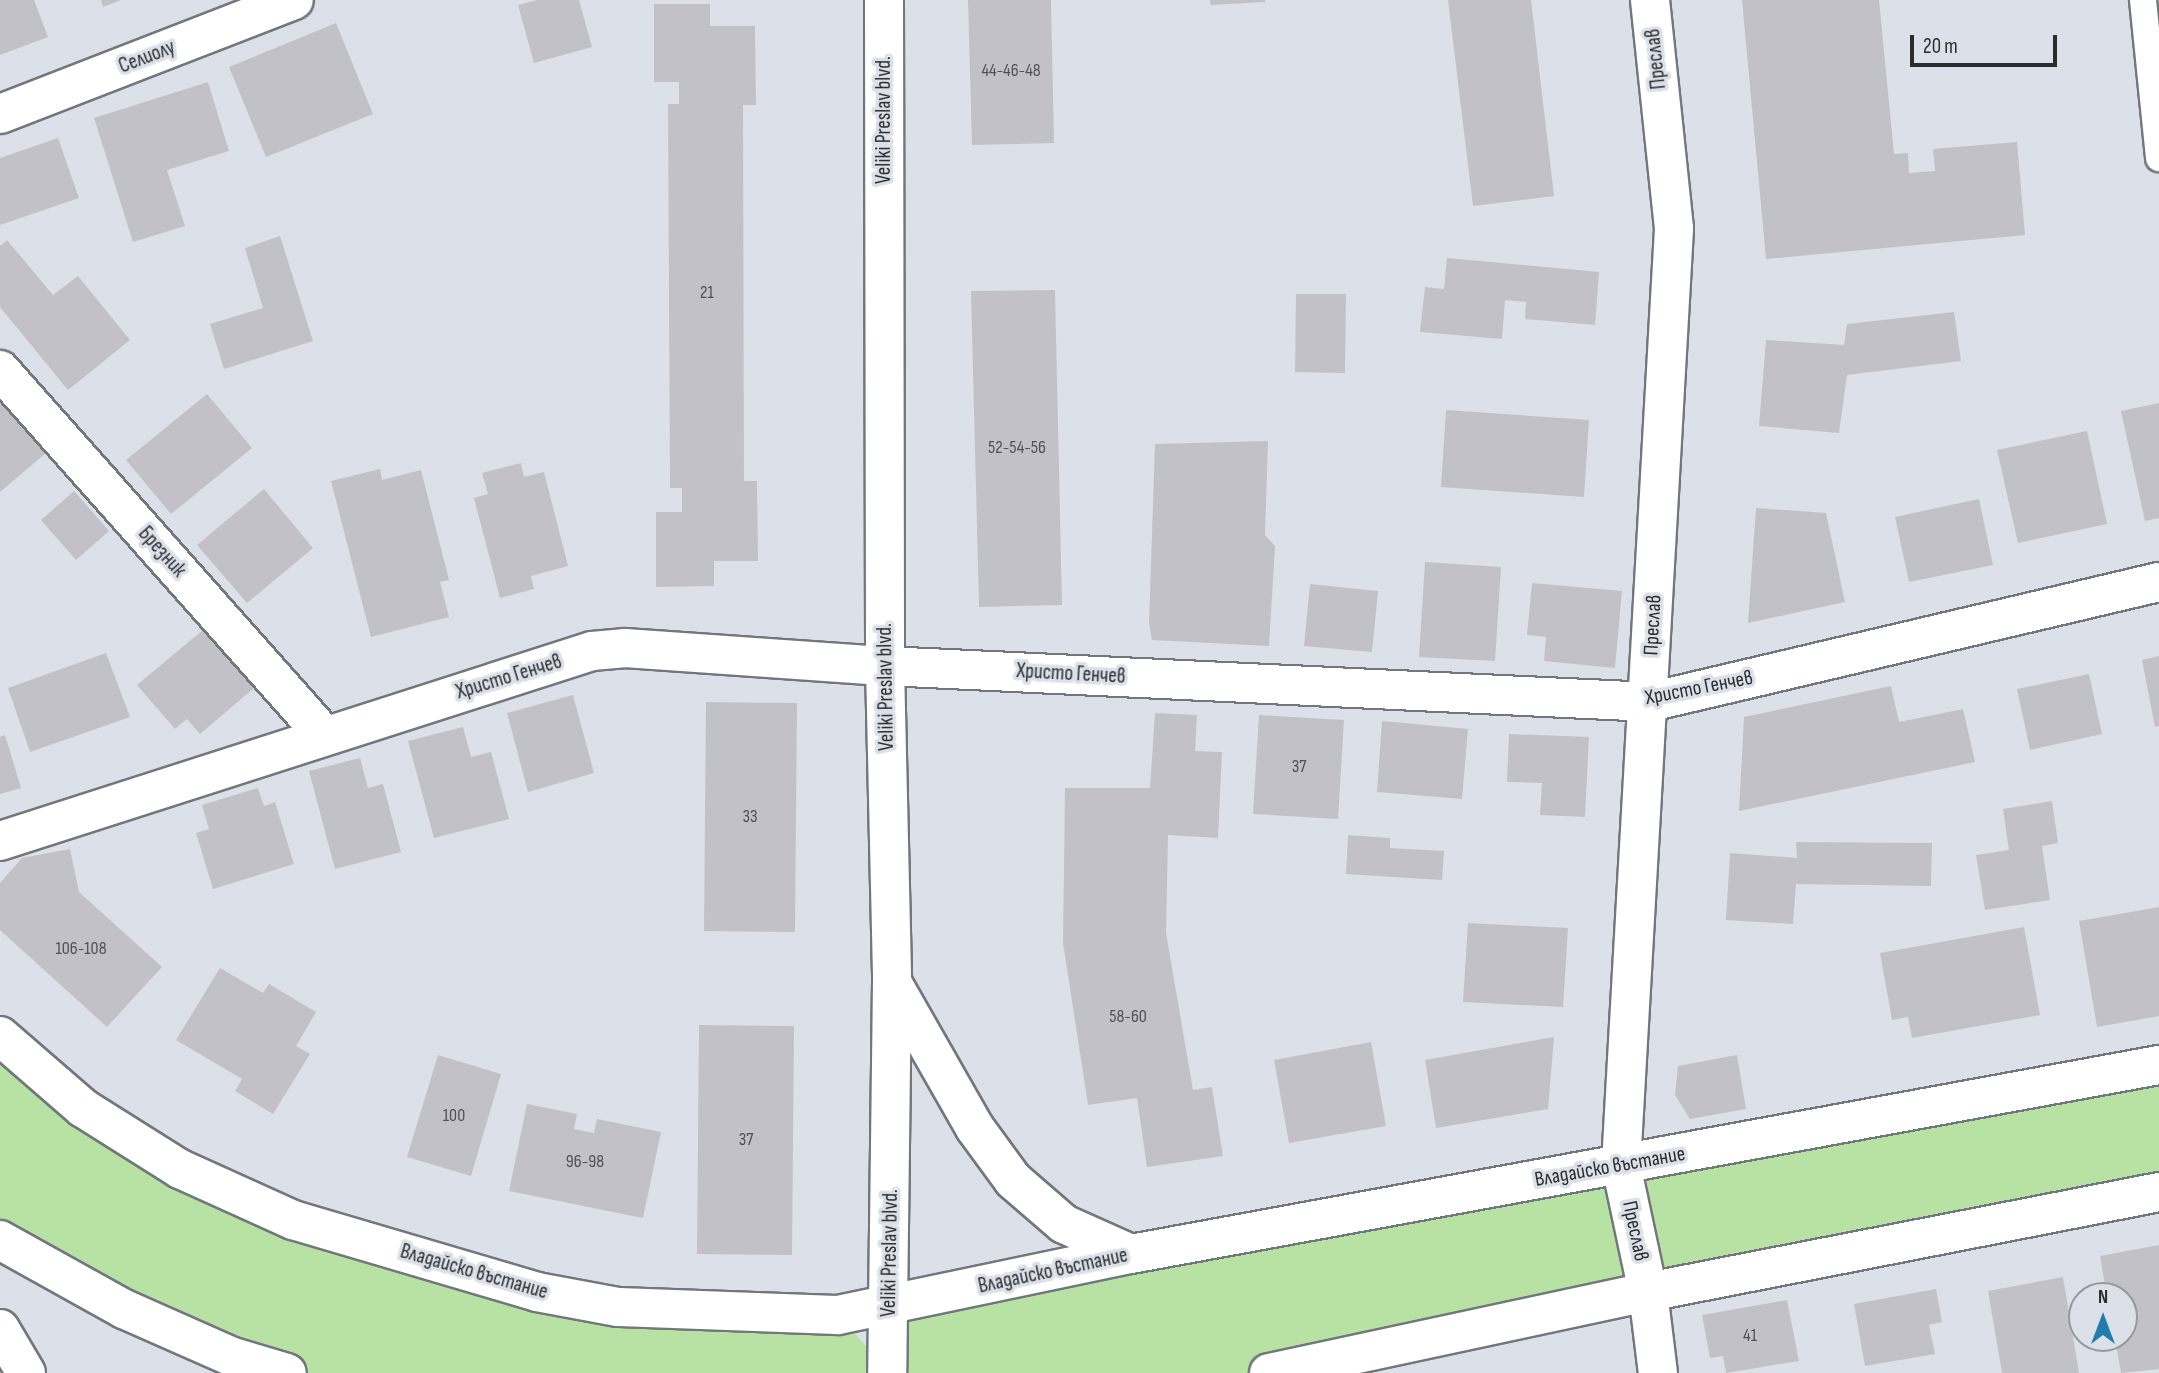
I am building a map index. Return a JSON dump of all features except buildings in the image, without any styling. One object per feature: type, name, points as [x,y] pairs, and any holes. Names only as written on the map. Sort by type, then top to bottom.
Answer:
[{"type":"street","name":"Селиолу","points":[[0,114],[294,0]]},
{"type":"street","name":"Veliki Preslav blvd.","points":[[884,0],[885,666],[892,982],[890,1307],[887,1373]]},
{"type":"street","name":"Преслав","points":[[1650,0],[1674,229],[1650,702],[1621,1165],[1648,1292],[1658,1373]]},
{"type":"street","name":"Брезник","points":[[0,370],[324,735]]},
{"type":"street","name":"Христо Генчев","points":[[0,841],[592,651],[626,648],[885,666],[1650,702],[2159,582]]},
{"type":"street","points":[[892,982],[975,1128],[1013,1180],[1063,1224],[1131,1254]]},
{"type":"street","name":"Владайско въстание","points":[[0,1036],[83,1108],[180,1169],[292,1220],[537,1292],[618,1307],[838,1315],[890,1307],[1131,1254],[2159,1065]]},
{"type":"street","points":[[1269,1373],[1648,1292],[2159,1192]]},
{"type":"street","points":[[0,1240],[124,1308],[233,1357],[287,1373]]},
{"type":"street","points":[[0,1329],[26,1373]]},
{"type":"lane","points":[[2143,0],[2159,158]]},
{"type":"green space","points":[[0,1036],[180,1169],[537,1292],[838,1315],[873,1354],[873,1373],[287,1373],[0,1240]]},
{"type":"green space","points":[[2159,1065],[2159,1192],[1269,1373],[887,1373],[890,1307]]}]
